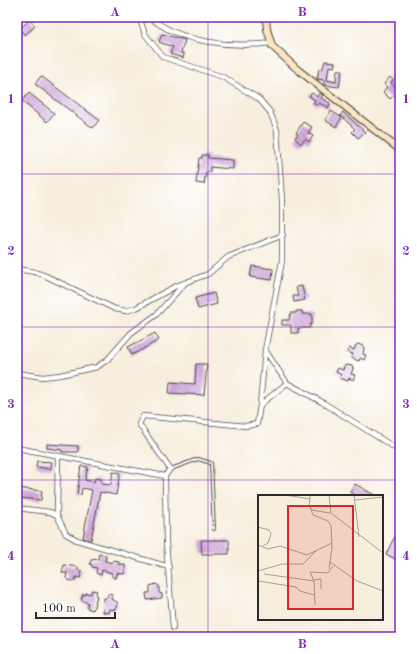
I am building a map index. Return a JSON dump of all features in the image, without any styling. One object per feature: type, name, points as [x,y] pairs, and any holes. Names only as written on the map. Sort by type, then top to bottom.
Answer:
[{"type":"street","points":[[139,17],[145,34],[162,57],[222,77],[258,99],[270,112],[277,130],[283,235],[282,261],[265,350],[257,424],[246,426],[143,416],[139,424],[170,469],[165,476],[166,542],[173,628]]},
{"type":"street","points":[[150,17],[168,30],[195,38],[233,46],[271,43]]},
{"type":"street","points":[[266,17],[267,30],[272,46],[297,69],[400,150]]},
{"type":"street","points":[[17,269],[35,272],[46,276],[115,308],[126,311],[136,308],[186,282],[208,274],[228,258],[283,235]]},
{"type":"street","points":[[17,373],[43,376],[97,367],[107,360],[131,333],[156,315],[186,282]]},
{"type":"street","points":[[265,350],[287,383],[322,402],[400,451]]},
{"type":"street","points":[[260,405],[287,383]]},
{"type":"street","points":[[17,448],[165,476]]},
{"type":"street","points":[[58,456],[57,516],[66,534],[77,540],[169,567]]},
{"type":"street","points":[[17,508],[50,512],[57,516]]},
{"type":"lane","points":[[170,469],[198,459],[211,463],[214,529]]},
{"type":"building","points":[[30,20],[35,26],[25,35],[19,29]]},
{"type":"building","points":[[162,34],[185,40],[181,53],[184,54],[183,58],[170,54],[173,47],[159,42]]},
{"type":"building","points":[[325,61],[335,62],[334,67],[329,66],[327,80],[336,82],[337,70],[342,70],[339,87],[324,85],[324,80],[317,79],[319,69],[322,70]]},
{"type":"building","points":[[41,76],[99,120],[93,128],[35,84]]},
{"type":"building","points":[[390,77],[393,80],[391,83],[399,90],[390,99],[383,92],[387,87],[384,84]]},
{"type":"building","points":[[29,93],[54,113],[47,122],[22,101]]},
{"type":"building","points":[[312,93],[317,97],[319,93],[323,95],[321,98],[330,103],[328,108],[319,103],[317,105],[313,103],[315,100],[309,96]]},
{"type":"building","points":[[331,111],[341,117],[340,116],[343,112],[365,132],[358,138],[352,132],[355,129],[342,117],[336,127],[325,120]]},
{"type":"building","points":[[303,122],[312,127],[308,133],[313,136],[309,142],[305,139],[301,144],[295,138],[298,134],[296,133]]},
{"type":"building","points":[[202,155],[208,155],[208,158],[233,160],[233,169],[210,167],[210,172],[206,172],[204,184],[196,183],[199,158],[202,158]]},
{"type":"building","points":[[252,266],[273,269],[272,280],[250,277]]},
{"type":"building","points":[[302,286],[305,300],[294,302],[293,296],[298,296],[296,287]]},
{"type":"building","points":[[214,293],[217,304],[198,309],[195,298]]},
{"type":"building","points":[[296,311],[302,311],[302,314],[312,314],[312,324],[310,324],[310,328],[298,328],[298,333],[291,333],[291,325],[282,325],[282,320],[289,320],[291,313],[296,313]]},
{"type":"building","points":[[155,333],[159,340],[132,355],[128,347]]},
{"type":"building","points":[[358,344],[364,348],[363,354],[366,355],[364,360],[360,358],[359,361],[351,358],[353,354],[347,352],[349,348],[354,350]]},
{"type":"building","points":[[196,364],[207,364],[204,395],[169,393],[170,382],[195,384]]},
{"type":"building","points":[[344,366],[352,366],[353,369],[351,374],[355,375],[353,380],[349,378],[348,381],[340,378],[341,375],[336,372],[338,368],[343,370]]},
{"type":"building","points":[[47,444],[78,446],[78,452],[62,452],[62,450],[47,448]]},
{"type":"building","points":[[37,461],[52,462],[51,469],[36,467]]},
{"type":"building","points":[[81,466],[88,467],[85,480],[94,482],[95,478],[101,479],[101,484],[111,485],[113,472],[120,473],[116,495],[100,492],[91,540],[83,538],[92,490],[82,488],[81,495],[77,494]]},
{"type":"building","points":[[355,484],[374,495],[355,495],[350,492]]},
{"type":"building","points":[[17,488],[42,491],[41,500],[17,498]]},
{"type":"building","points":[[395,536],[400,538],[400,554],[397,560],[386,554]]},
{"type":"building","points":[[201,540],[229,540],[229,554],[202,554]]},
{"type":"building","points":[[99,554],[106,556],[105,561],[113,563],[113,561],[119,562],[119,564],[125,565],[125,573],[117,573],[116,578],[112,577],[112,573],[102,570],[101,575],[96,573],[97,568],[92,567],[90,564],[91,560],[98,559]]},
{"type":"building","points":[[64,565],[78,567],[78,570],[82,571],[80,578],[76,577],[75,581],[68,580],[66,578],[67,573],[62,573]]},
{"type":"building","points":[[156,584],[159,586],[159,593],[162,594],[162,598],[147,600],[146,593],[150,593],[150,586]]},
{"type":"building","points":[[92,590],[97,591],[93,610],[87,608],[88,603],[81,600],[83,594],[91,594]]},
{"type":"building","points":[[108,594],[113,595],[112,599],[118,603],[117,608],[115,610],[110,609],[109,613],[103,612],[104,598],[107,598]]}]
